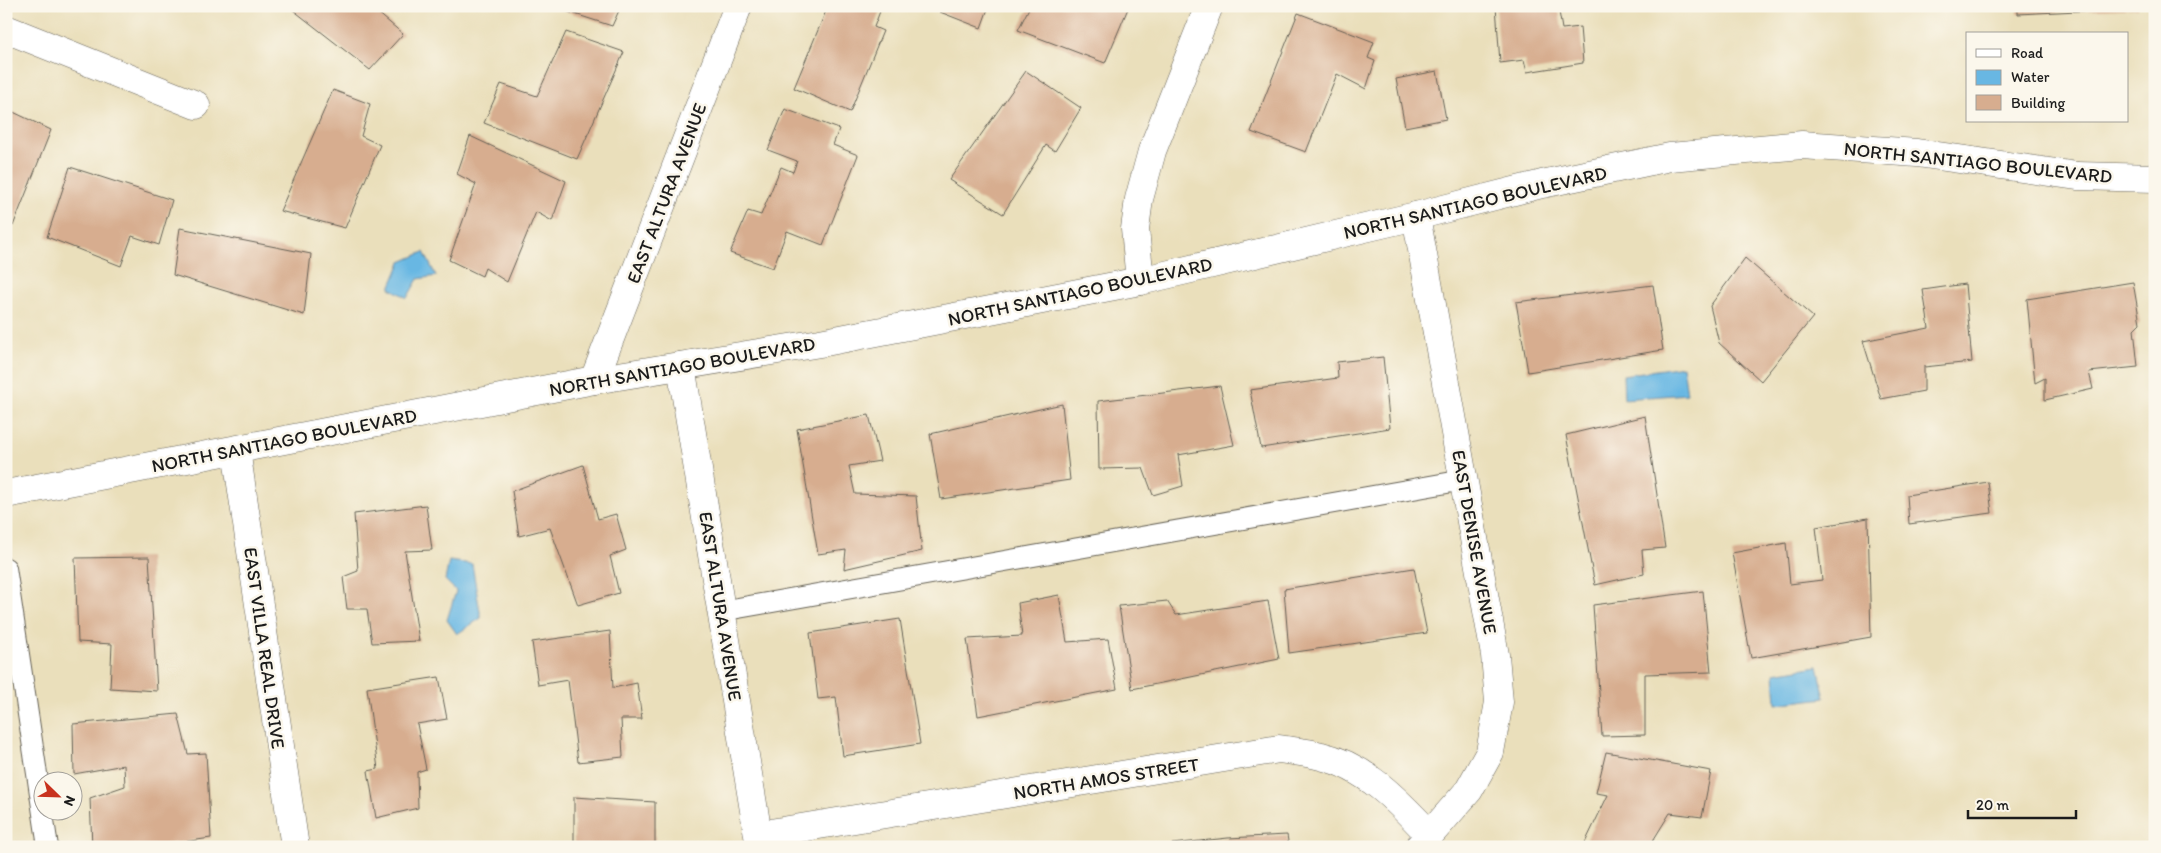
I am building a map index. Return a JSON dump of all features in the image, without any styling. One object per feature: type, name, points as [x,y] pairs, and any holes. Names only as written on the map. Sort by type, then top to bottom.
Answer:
[{"type":"street","name":"EAST ALTURA AVENUE","points":[[594,380],[738,6]]},
{"type":"street","points":[[1140,281],[1135,229],[1139,199],[1152,151],[1209,6]]},
{"type":"street","points":[[6,29],[196,105]]},
{"type":"street","name":"NORTH SANTIAGO BOULEVARD","points":[[6,494],[594,380],[820,343],[1140,281],[1416,216],[1542,184],[1670,157],[1802,146],[1917,153],[2077,176],[2155,178]]},
{"type":"street","name":"EAST DENISE AVENUE","points":[[1416,216],[1495,655],[1499,702],[1490,752],[1469,790],[1424,840]]},
{"type":"street","name":"EAST ALTURA AVENUE","points":[[681,366],[759,841]]},
{"type":"street","name":"EAST VILLA REAL DRIVE","points":[[236,450],[295,847]]},
{"type":"street","name":"NORTH AMOS STREET","points":[[759,841],[1279,749],[1322,756],[1355,770],[1383,788],[1424,840]]},
{"type":"lane","points":[[721,611],[1464,480]]},
{"type":"lane","points":[[6,568],[48,847]]},
{"type":"water","points":[[424,252],[436,276],[418,279],[407,298],[390,288],[401,262]]},
{"type":"water","points":[[1683,366],[1687,394],[1624,399],[1623,375]]},
{"type":"water","points":[[449,561],[472,564],[481,618],[457,634],[447,620],[456,591],[445,580]]},
{"type":"water","points":[[1818,666],[1825,698],[1776,704],[1774,673]]},
{"type":"building","points":[[288,6],[370,6],[403,34],[370,70]]},
{"type":"building","points":[[550,6],[621,6],[612,26]]},
{"type":"building","points":[[828,6],[882,6],[874,27],[883,31],[850,112],[794,88]]},
{"type":"building","points":[[942,6],[989,6],[981,28],[940,12]]},
{"type":"building","points":[[1030,6],[1129,6],[1105,63],[1018,30]]},
{"type":"building","points":[[1496,6],[1558,6],[1562,29],[1580,27],[1583,63],[1527,72],[1524,60],[1500,63]]},
{"type":"building","points":[[2018,6],[2138,6],[2138,8],[2018,14]]},
{"type":"building","points":[[1298,13],[1374,42],[1368,58],[1375,61],[1366,89],[1337,74],[1306,152],[1251,132]]},
{"type":"building","points":[[566,32],[624,52],[577,159],[484,123],[501,84],[537,96]]},
{"type":"building","points":[[1026,71],[1081,108],[1055,151],[1046,145],[1003,214],[949,180]]},
{"type":"building","points":[[1437,71],[1446,119],[1405,127],[1396,79]]},
{"type":"building","points":[[333,90],[370,104],[361,136],[380,145],[345,228],[280,211]]},
{"type":"building","points":[[7,109],[51,130],[13,226],[6,223]]},
{"type":"building","points":[[785,109],[839,129],[833,145],[858,155],[823,245],[787,231],[773,268],[730,253],[748,211],[761,215],[781,167],[793,172],[797,161],[768,150]]},
{"type":"building","points":[[470,136],[566,181],[552,221],[536,212],[507,282],[485,268],[482,276],[449,260],[476,184],[457,174]]},
{"type":"building","points":[[70,167],[172,200],[159,245],[132,236],[121,266],[47,237]]},
{"type":"building","points":[[180,228],[311,254],[304,315],[173,275]]},
{"type":"building","points":[[1745,258],[1813,317],[1761,381],[1719,343],[1710,306]]},
{"type":"building","points":[[2133,282],[2140,323],[2134,329],[2138,367],[2089,372],[2093,389],[2045,400],[2045,378],[2035,383],[2027,299]]},
{"type":"building","points":[[1965,284],[1972,362],[1924,367],[1924,391],[1881,399],[1863,341],[1929,328],[1923,290]]},
{"type":"building","points":[[1653,285],[1663,350],[1528,372],[1516,302]]},
{"type":"building","points":[[1383,357],[1390,428],[1261,448],[1250,390],[1338,378],[1337,362]]},
{"type":"building","points":[[1220,386],[1234,445],[1178,455],[1183,486],[1153,495],[1143,468],[1099,469],[1098,401]]},
{"type":"building","points":[[1062,404],[1070,480],[941,499],[930,434]]},
{"type":"building","points":[[869,415],[880,461],[849,466],[855,494],[916,496],[922,551],[844,569],[846,550],[818,554],[797,429]]},
{"type":"building","points":[[1645,416],[1665,548],[1642,550],[1644,574],[1595,585],[1566,435]]},
{"type":"building","points":[[583,465],[598,519],[616,514],[626,550],[610,556],[619,593],[578,605],[550,528],[519,536],[512,491]]},
{"type":"building","points":[[1988,482],[1992,513],[1909,524],[1907,495]]},
{"type":"building","points":[[426,505],[432,550],[405,551],[419,641],[372,643],[367,609],[347,609],[343,577],[358,571],[354,514]]},
{"type":"building","points":[[1868,518],[1871,637],[1751,658],[1732,553],[1786,543],[1790,584],[1822,580],[1816,527]]},
{"type":"building","points":[[149,557],[157,691],[110,688],[112,644],[78,642],[75,558]]},
{"type":"building","points":[[1414,568],[1427,633],[1289,653],[1284,589]]},
{"type":"building","points":[[1703,591],[1711,672],[1645,674],[1645,735],[1602,736],[1593,605]]},
{"type":"building","points":[[1059,595],[1067,642],[1108,639],[1117,689],[978,716],[967,639],[1022,636],[1018,603]]},
{"type":"building","points":[[1167,601],[1176,615],[1268,601],[1279,659],[1132,689],[1119,606]]},
{"type":"building","points":[[900,619],[920,744],[843,756],[836,697],[818,699],[810,633]]},
{"type":"building","points":[[610,631],[613,688],[637,683],[642,719],[621,719],[623,757],[578,762],[568,680],[538,685],[532,642]]},
{"type":"building","points":[[439,677],[447,719],[417,724],[426,769],[417,772],[418,808],[376,818],[368,771],[378,769],[367,688]]},
{"type":"building","points":[[178,714],[188,754],[206,753],[211,838],[148,847],[92,847],[90,798],[125,786],[124,765],[82,773],[82,770],[74,770],[73,724]]},
{"type":"building","points":[[1606,752],[1711,771],[1702,817],[1670,813],[1649,847],[1583,847],[1608,795],[1596,793]]},
{"type":"building","points":[[574,797],[655,802],[655,847],[574,847]]},
{"type":"building","points":[[1287,835],[1289,847],[1172,847],[1172,844],[1228,838]]}]
